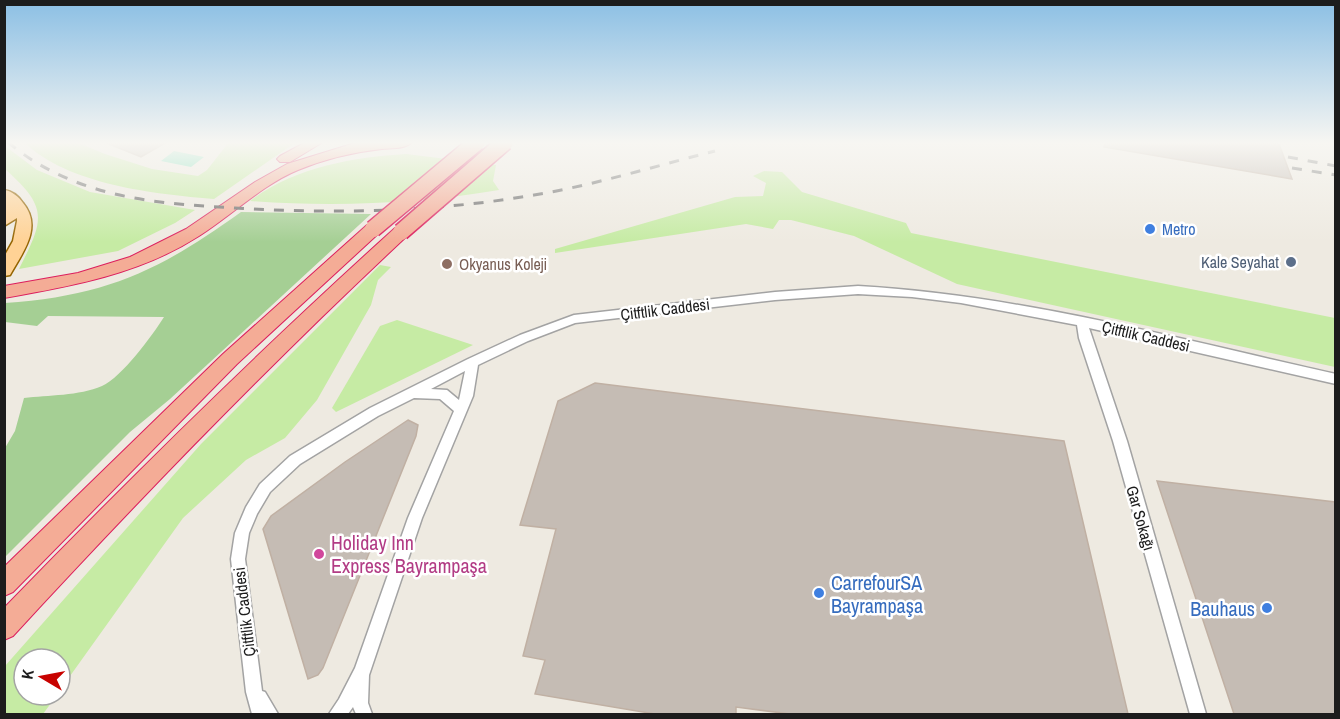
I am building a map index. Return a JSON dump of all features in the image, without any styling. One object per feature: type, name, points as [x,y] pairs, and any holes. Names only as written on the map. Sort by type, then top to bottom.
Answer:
[{"type":"highway","points":[[4,281],[76,270],[143,249],[191,223],[260,176]]},
{"type":"highway","points":[[4,292],[80,279],[136,261],[192,232],[277,176]]},
{"type":"highway","points":[[4,584],[230,359],[373,229],[437,176]]},
{"type":"highway","points":[[4,627],[255,368],[336,290],[466,176]]},
{"type":"main road","points":[[4,221],[10,217],[7,194]]},
{"type":"main road","points":[[7,194],[21,210],[25,225],[22,239],[7,267]]},
{"type":"street","name":"Çitftlik Caddesi","points":[[260,714],[254,692],[238,559],[242,533],[251,511],[274,477],[295,460],[336,434],[408,394],[524,338],[574,320],[775,296],[858,290],[961,298],[1082,322],[1335,378]]},
{"type":"street","name":"Gar Sokağı","points":[[1082,322],[1085,338],[1120,441],[1198,714]]},
{"type":"street","points":[[337,714],[345,705],[362,672],[415,518],[467,396],[472,362]]},
{"type":"street","points":[[408,394],[443,394],[460,410]]},
{"type":"street","points":[[362,672],[360,703],[364,714]]},
{"type":"street","points":[[254,692],[270,714]]},
{"type":"green space","points":[[12,176],[50,176],[90,192],[195,210],[175,223],[118,251],[19,269],[34,238],[38,215],[29,194]]},
{"type":"green space","points":[[82,176],[248,176],[214,199],[140,190]]},
{"type":"green space","points":[[296,176],[494,176],[493,181],[499,190],[375,203],[313,204],[250,201]]},
{"type":"green space","points":[[753,176],[786,176],[802,192],[906,223],[911,233],[1335,318],[1335,367],[957,284],[854,236],[791,220],[779,220],[773,229],[746,224],[555,253],[555,249],[735,197],[763,196],[766,183]]},
{"type":"green space","points":[[241,212],[371,214],[170,399],[130,432],[5,557],[5,448],[15,431],[24,398],[74,393],[102,386],[127,365],[164,317],[48,316],[37,326],[5,322],[5,303],[73,294],[130,277],[184,250]]},
{"type":"green space","points":[[380,265],[391,267],[378,280],[371,305],[317,400],[285,438],[246,460],[183,518],[72,673],[72,647],[22,647],[201,444]]},
{"type":"green space","points":[[397,320],[473,345],[336,412],[332,408],[380,326]]},
{"type":"green space","points":[[12,658],[12,707],[48,707],[43,714],[5,714],[5,666]]},
{"type":"building","points":[[1272,176],[1291,176],[1292,179]]},
{"type":"building","name":"CarrefourSA Bayrampaşa","points":[[595,383],[1064,441],[1128,714],[790,714],[736,707],[736,714],[655,714],[535,694],[545,660],[523,656],[556,529],[520,525],[558,401]]},
{"type":"building","name":"Holiday Inn Express Bayrampaşa","points":[[408,420],[418,425],[416,436],[323,668],[318,675],[308,679],[263,529],[271,516]]},
{"type":"building","name":"Bauhaus","points":[[1157,481],[1335,502],[1335,714],[1234,714]]},
{"type":"railway","points":[[61,176],[123,196],[160,202],[310,211],[385,210],[497,201],[623,176]]},
{"type":"place","name":"Metro","points":[[1150,229]]},
{"type":"place","name":"Kale Seyahat","points":[[1291,262]]},
{"type":"place","name":"Okyanus Koleji","points":[[447,264]]},
{"type":"place","name":"Holiday Inn Express Bayrampaşa","points":[[319,554]]},
{"type":"place","name":"CarrefourSA Bayrampaşa","points":[[819,593]]},
{"type":"place","name":"Bauhaus","points":[[1267,608]]}]
